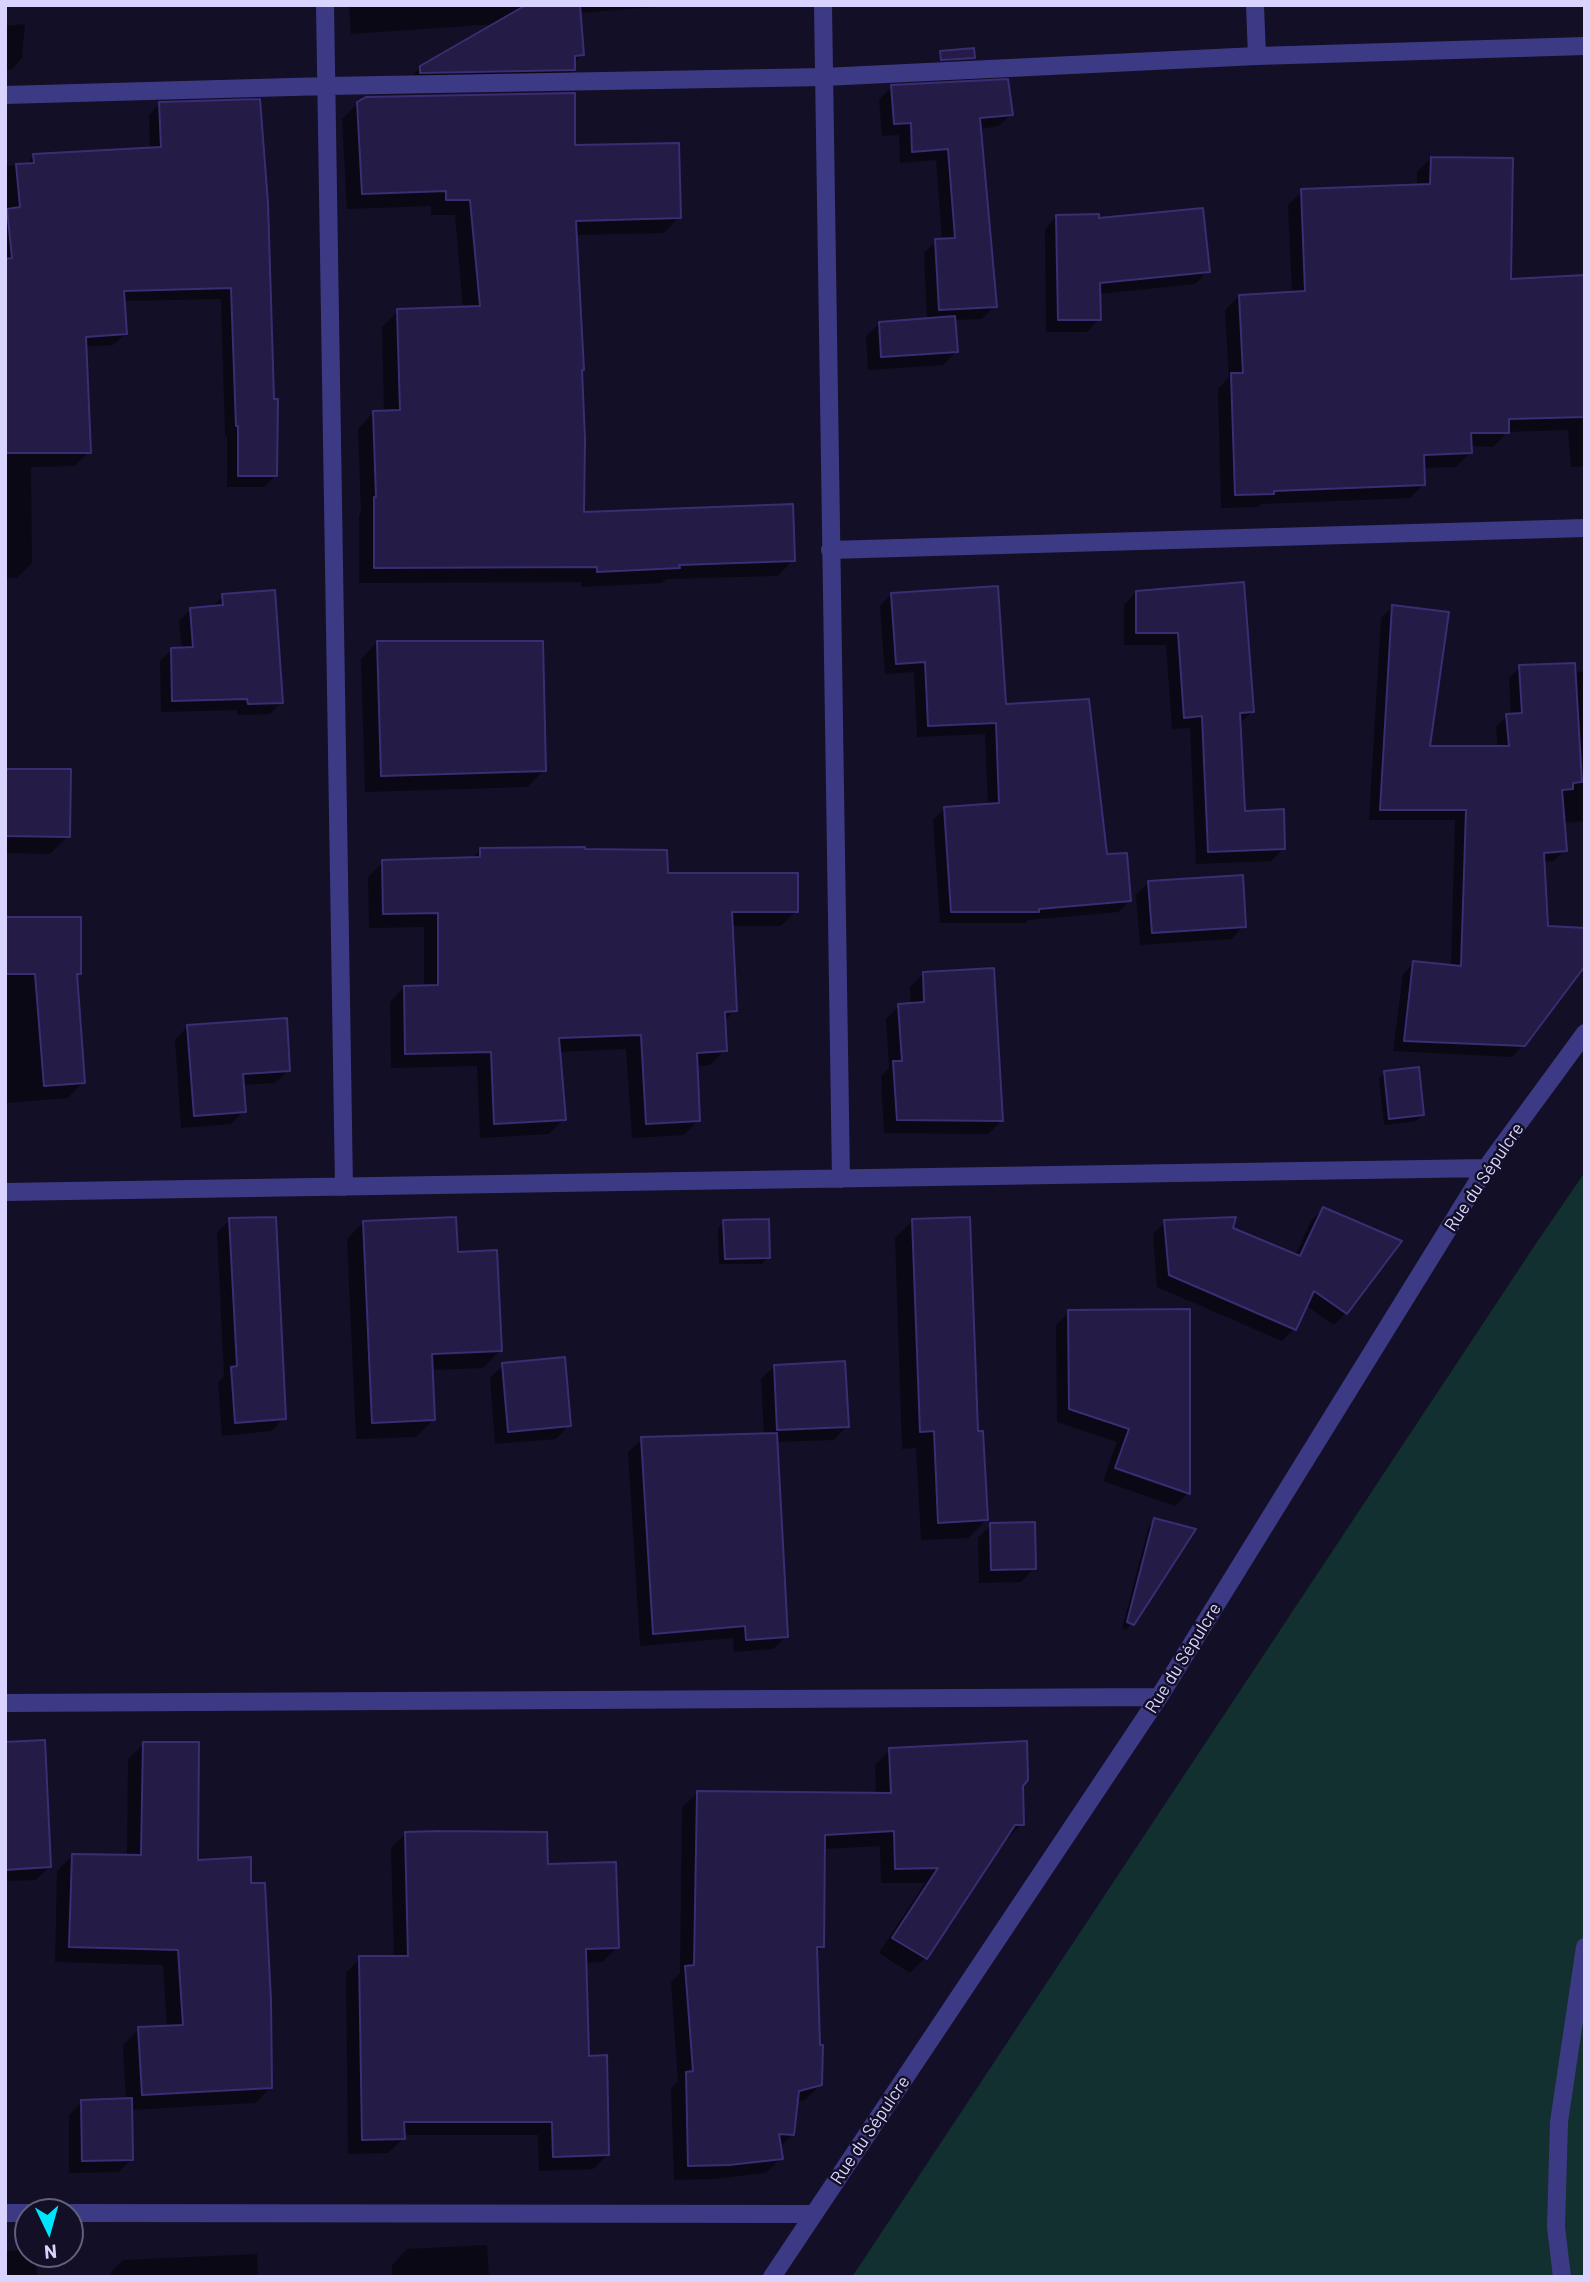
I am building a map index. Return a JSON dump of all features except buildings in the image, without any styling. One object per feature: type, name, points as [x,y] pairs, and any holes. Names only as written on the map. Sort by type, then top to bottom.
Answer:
[{"type":"street","points":[[325,5],[344,1187]]},
{"type":"street","points":[[822,5],[841,1179]]},
{"type":"street","points":[[1255,5],[1257,56]]},
{"type":"street","points":[[5,95],[824,77],[1257,56],[1585,46]]},
{"type":"street","points":[[830,550],[1585,528]]},
{"type":"street","name":"Rue du Sépulcre","points":[[772,2277],[1159,1697],[1486,1168],[1585,1033]]},
{"type":"street","points":[[5,1192],[1486,1168]]},
{"type":"street","points":[[5,1703],[1159,1697]]},
{"type":"street","points":[[1562,2277],[1556,2227],[1559,2122],[1585,1947]]},
{"type":"street","points":[[84,2213],[814,2214]]},
{"type":"green space","points":[[1585,1172],[1585,2277],[852,2277],[1537,1242]]}]
